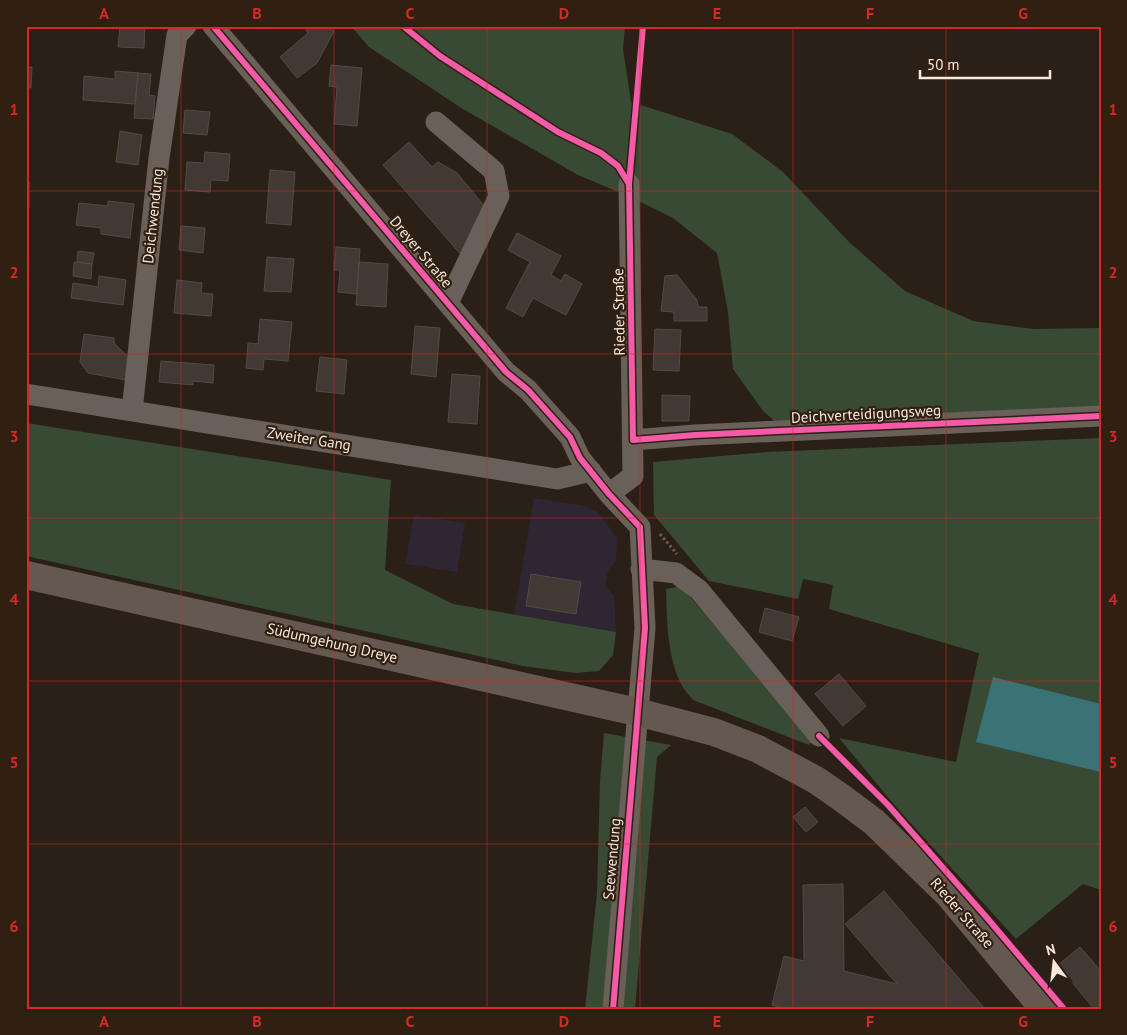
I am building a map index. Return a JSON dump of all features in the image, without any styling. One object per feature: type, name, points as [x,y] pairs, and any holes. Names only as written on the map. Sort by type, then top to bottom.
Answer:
[{"type":"main road","name":"Südumgehung Dreye","points":[[26,575],[637,712],[714,732],[758,749],[816,780],[874,822]]},
{"type":"main road","name":"Rieder Straße","points":[[874,822],[950,895],[1044,1009]]},
{"type":"street","name":"Deichwendung","points":[[132,410],[159,158],[177,35],[186,26]]},
{"type":"street","name":"Dreyer Straße","points":[[213,26],[506,372],[528,390],[570,437],[580,458],[608,494]]},
{"type":"street","points":[[436,122],[494,171],[499,196],[448,303]]},
{"type":"street","name":"Rieder Straße","points":[[608,494],[633,476],[629,184]]},
{"type":"street","name":"Zweiter Gang","points":[[26,394],[557,479],[591,471]]},
{"type":"street","name":"Deichverteidigungsweg","points":[[633,440],[705,434],[1101,416]]},
{"type":"street","points":[[608,494],[640,527],[645,628],[637,712]]},
{"type":"street","points":[[641,569],[676,573],[700,590],[819,736]]},
{"type":"street","name":"Seewendung","points":[[613,1009],[637,712]]},
{"type":"shaded area","points":[[534,498],[585,506],[598,512],[617,538],[616,561],[608,571],[605,586],[614,596],[616,632],[514,615]]},
{"type":"shaded area","points":[[414,515],[465,523],[457,572],[405,564]]},
{"type":"green space","points":[[351,26],[625,26],[623,49],[631,102],[732,134],[783,172],[849,242],[905,291],[973,321],[1034,329],[1101,328],[1101,407],[777,423],[763,411],[733,369],[728,312],[717,253],[673,218],[578,175],[463,109],[369,47]]},
{"type":"green space","points":[[26,423],[391,480],[385,570],[453,604],[616,632],[613,655],[599,671],[576,673],[523,666],[26,556]]},
{"type":"green space","points":[[1101,438],[1101,890],[1083,884],[1016,939],[896,807],[839,738],[956,762],[979,653],[829,609],[833,585],[803,579],[798,599],[709,581],[654,515],[653,462],[766,452]]},
{"type":"green space","points":[[681,586],[812,740],[809,745],[693,700],[681,684],[670,650],[666,589]]},
{"type":"green space","points":[[604,733],[671,745],[657,757],[635,1009],[585,1009],[597,893],[600,781]]},
{"type":"water","points":[[993,677],[1101,704],[1101,772],[976,742]]},
{"type":"building","points":[[120,26],[145,26],[144,48],[118,47]]},
{"type":"building","points":[[307,26],[328,26],[334,31],[317,63],[297,78],[280,57],[308,33],[305,28]]},
{"type":"building","points":[[331,65],[362,68],[357,126],[334,124],[337,87],[329,86]]},
{"type":"building","points":[[26,67],[32,67],[31,88],[26,87]]},
{"type":"building","points":[[115,71],[138,73],[135,104],[83,100],[84,76],[115,79]]},
{"type":"building","points":[[138,73],[151,74],[149,95],[155,96],[153,119],[134,118]]},
{"type":"building","points":[[185,110],[210,112],[207,135],[183,133]]},
{"type":"building","points":[[120,131],[142,135],[138,165],[116,162]]},
{"type":"building","points":[[409,142],[432,167],[438,162],[457,173],[486,208],[463,257],[383,165]]},
{"type":"building","points":[[205,152],[230,154],[228,181],[211,180],[210,192],[185,190],[187,162],[204,163]]},
{"type":"building","points":[[270,170],[295,172],[291,225],[266,223]]},
{"type":"building","points":[[26,182],[29,182],[29,208],[26,208]]},
{"type":"building","points":[[108,201],[134,204],[130,238],[101,234],[101,228],[76,225],[79,203],[108,206]]},
{"type":"building","points":[[181,226],[205,228],[203,253],[179,250]]},
{"type":"building","points":[[517,233],[561,256],[551,275],[561,281],[565,274],[582,284],[566,315],[533,298],[523,317],[506,308],[530,262],[508,250]]},
{"type":"building","points":[[336,247],[360,249],[357,294],[338,292],[340,270],[334,270]]},
{"type":"building","points":[[78,251],[94,253],[92,264],[77,262]]},
{"type":"building","points":[[267,257],[294,259],[291,292],[264,291]]},
{"type":"building","points":[[74,262],[92,264],[91,279],[73,276]]},
{"type":"building","points":[[359,262],[388,264],[386,307],[356,305]]},
{"type":"building","points":[[677,275],[697,300],[698,307],[707,307],[707,321],[674,321],[674,312],[661,311],[665,276]]},
{"type":"building","points":[[99,276],[126,280],[123,305],[71,298],[73,283],[98,287]]},
{"type":"building","points":[[177,280],[202,283],[201,293],[213,294],[211,316],[174,313]]},
{"type":"building","points":[[260,319],[292,322],[288,361],[264,359],[263,370],[246,368],[248,343],[258,344]]},
{"type":"building","points":[[415,326],[440,328],[436,377],[411,374]]},
{"type":"building","points":[[655,329],[681,330],[679,371],[653,370]]},
{"type":"building","points":[[84,334],[114,338],[114,343],[129,358],[126,380],[88,373],[80,362]]},
{"type":"building","points":[[320,357],[347,360],[344,394],[316,391]]},
{"type":"building","points":[[161,361],[214,365],[213,383],[193,381],[193,385],[159,382]]},
{"type":"building","points":[[452,374],[480,376],[477,424],[448,422]]},
{"type":"building","points":[[662,395],[690,396],[689,421],[662,421]]},
{"type":"building","points":[[531,574],[581,582],[576,614],[526,606]]},
{"type":"building","points":[[765,608],[799,617],[792,641],[759,632]]},
{"type":"building","points":[[839,674],[866,706],[843,726],[815,694]]},
{"type":"building","points":[[805,807],[818,822],[806,832],[793,817]]},
{"type":"building","points":[[843,884],[844,971],[897,984],[845,924],[884,891],[985,1009],[787,1009],[772,1005],[784,956],[804,961],[803,885]]},
{"type":"building","points":[[1080,947],[1101,971],[1101,1009],[1094,1009],[1058,965]]},
{"type":"cycle path","points":[[213,26],[506,372],[528,390],[570,437],[580,458],[609,494],[640,527],[645,628],[613,1009]]},
{"type":"cycle path","points":[[403,26],[440,56],[558,132],[601,153],[618,166],[629,184]]},
{"type":"cycle path","points":[[643,26],[629,184],[633,440],[695,435],[1101,416]]},
{"type":"cycle path","points":[[819,736],[888,805],[1064,1009]]}]
